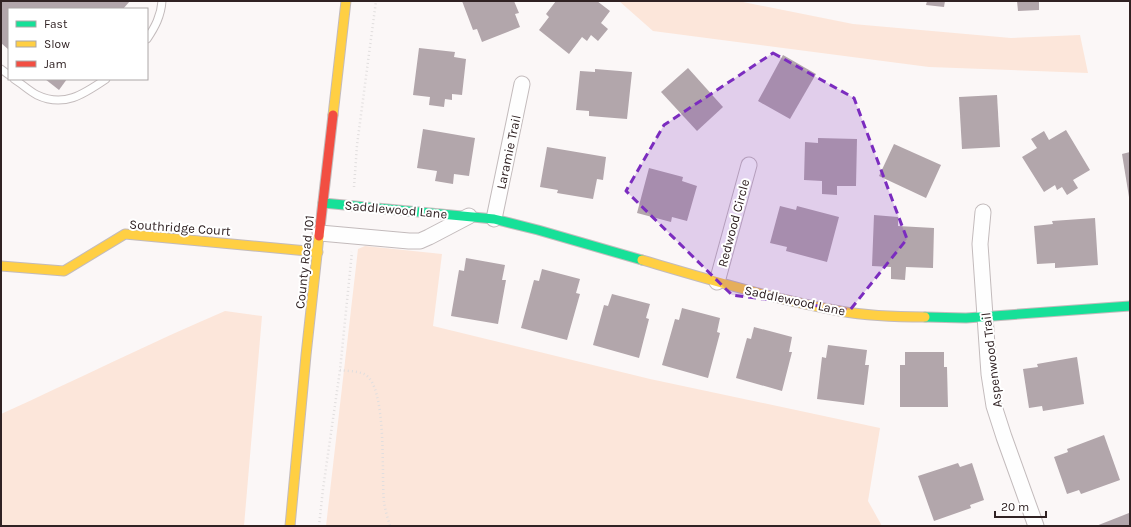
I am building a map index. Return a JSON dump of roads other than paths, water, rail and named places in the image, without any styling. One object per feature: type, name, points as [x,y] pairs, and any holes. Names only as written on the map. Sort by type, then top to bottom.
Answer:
[{"type":"street","name":"County Road 101","points":[[290,526],[294,470],[346,1]]},
{"type":"street","name":"Laramie Trail","points":[[494,219],[522,84]]},
{"type":"street","name":"Redwood Circle","points":[[717,282],[749,165]]},
{"type":"street","name":"Saddlewood Lane","points":[[323,203],[494,219],[538,230],[717,282],[780,298],[841,311],[903,317],[966,318],[1130,306]]},
{"type":"street","name":"Aspenwood Trail","points":[[983,212],[980,244],[989,374],[994,406],[1036,526]]},
{"type":"street","name":"Saddlewood Lane","points":[[320,233],[420,241],[470,216]]},
{"type":"street","name":"Southridge Court","points":[[1,266],[64,271],[125,234],[318,252]]},
{"type":"lane","points":[[148,37],[158,22],[162,1]]},
{"type":"lane","points":[[15,80],[37,95],[56,101],[75,98],[104,80]]}]
